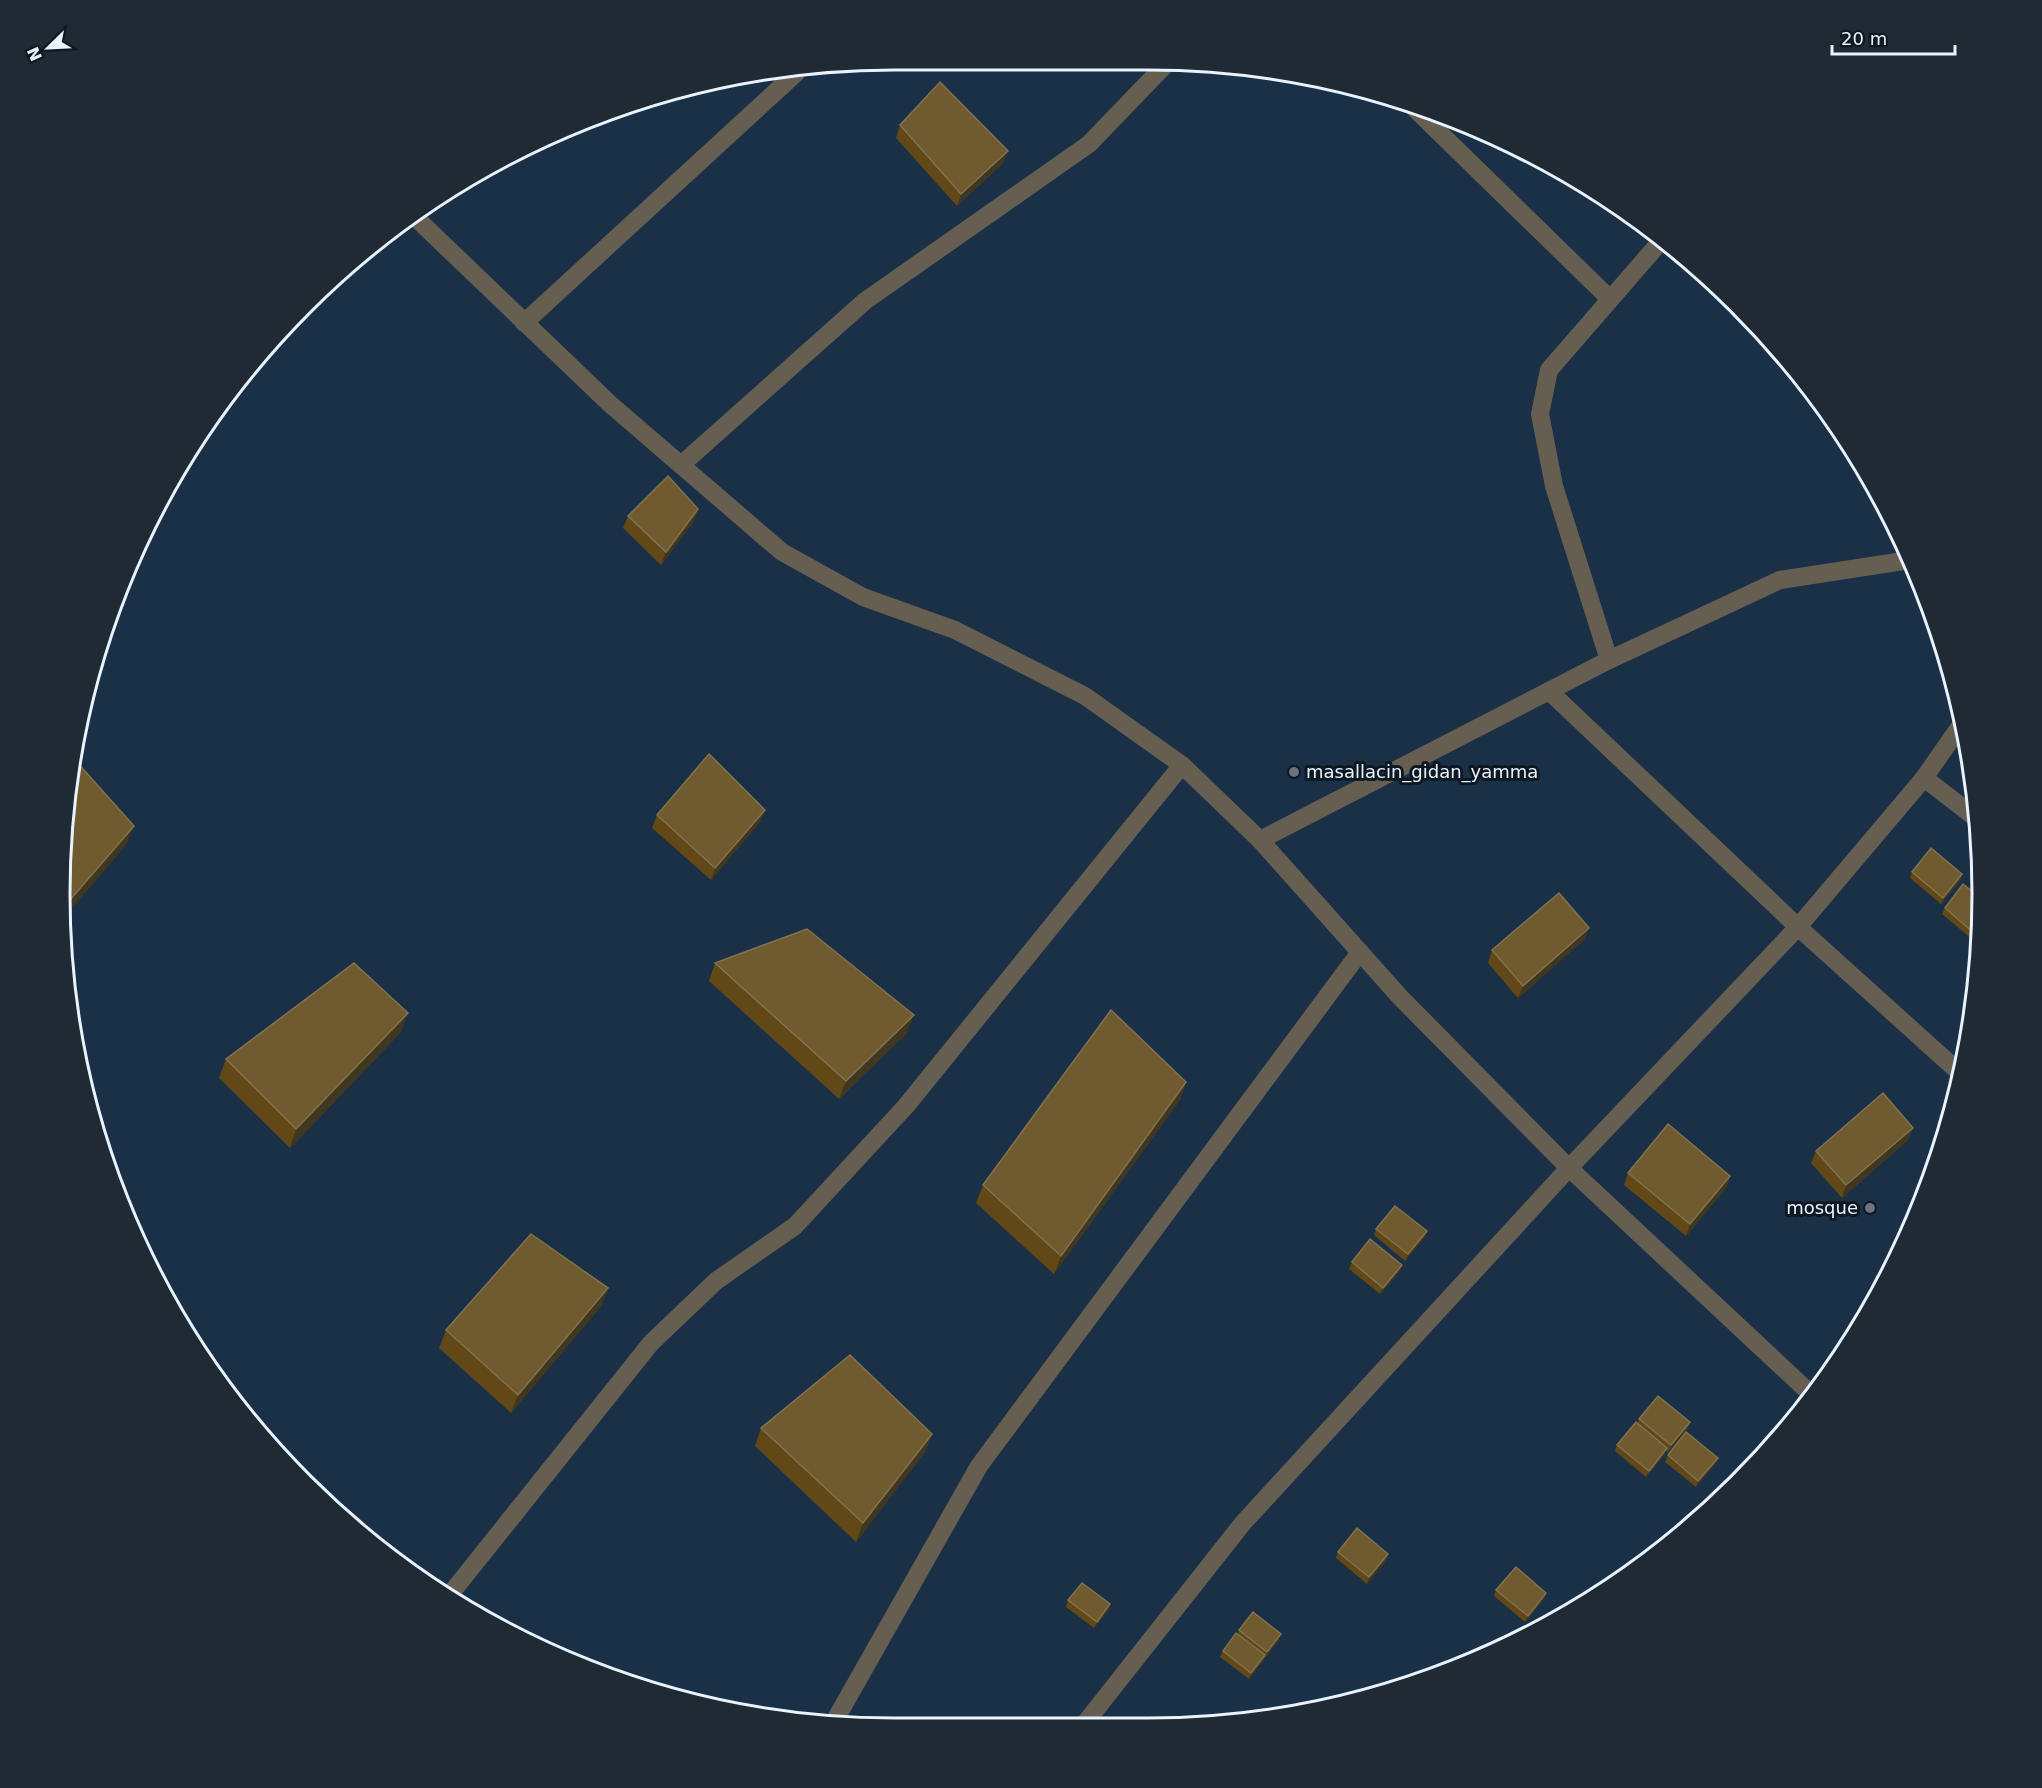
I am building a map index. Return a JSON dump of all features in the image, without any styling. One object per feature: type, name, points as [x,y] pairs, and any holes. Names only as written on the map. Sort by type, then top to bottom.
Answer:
[{"type":"street","points":[[681,465],[865,301],[1089,144],[1160,70]]},
{"type":"street","points":[[524,323],[791,78]]},
{"type":"street","points":[[1426,119],[1610,299]]},
{"type":"street","points":[[419,221],[610,404],[782,552],[863,597],[955,630],[1085,696],[1182,765],[1260,840],[1400,997],[1569,1168],[1805,1389]]},
{"type":"street","points":[[1609,660],[1554,486],[1540,414],[1549,370],[1656,247]]},
{"type":"street","points":[[1260,840],[1609,660],[1780,580],[1901,561]]},
{"type":"street","points":[[1549,691],[1798,927],[1953,1067]]},
{"type":"street","points":[[1089,1718],[1243,1523],[1569,1168],[1798,927],[1924,778],[1956,732]]},
{"type":"street","points":[[454,1590],[651,1343],[716,1281],[795,1226],[906,1106],[1182,765]]},
{"type":"street","points":[[1924,778],[1967,811]]},
{"type":"street","points":[[838,1716],[979,1466],[1360,952]]},
{"type":"building","points":[[940,82],[1008,151],[961,194],[900,125]]},
{"type":"building","points":[[668,476],[698,509],[666,552],[628,516]]},
{"type":"building","points":[[709,754],[765,810],[715,868],[657,815]]},
{"type":"building","points":[[81,767],[134,826],[70,900],[72,840]]},
{"type":"building","points":[[1931,848],[1962,874],[1943,898],[1912,872]]},
{"type":"building","points":[[1963,884],[1972,891],[1971,930],[1945,908]]},
{"type":"building","points":[[1559,893],[1589,928],[1523,986],[1492,950]]},
{"type":"building","points":[[807,929],[914,1015],[846,1081],[715,963]]},
{"type":"building","points":[[354,963],[408,1013],[296,1129],[226,1059]]},
{"type":"building","points":[[1111,1010],[1186,1082],[1061,1256],[983,1185]]},
{"type":"building","points":[[1883,1093],[1913,1128],[1846,1185],[1816,1151]]},
{"type":"building","points":[[1668,1124],[1730,1176],[1690,1224],[1628,1173]]},
{"type":"building","points":[[1395,1206],[1427,1231],[1408,1254],[1376,1229]]},
{"type":"building","points":[[531,1234],[608,1288],[518,1395],[446,1330]]},
{"type":"building","points":[[1370,1239],[1402,1265],[1383,1288],[1352,1262]]},
{"type":"building","points":[[850,1355],[932,1434],[863,1523],[761,1428]]},
{"type":"building","points":[[1658,1396],[1690,1422],[1671,1445],[1639,1419]]},
{"type":"building","points":[[1636,1422],[1667,1448],[1649,1471],[1617,1445]]},
{"type":"building","points":[[1686,1432],[1718,1458],[1698,1481],[1668,1455]]},
{"type":"building","points":[[1357,1528],[1388,1554],[1369,1577],[1338,1552]]},
{"type":"building","points":[[1516,1567],[1546,1593],[1528,1616],[1496,1590]]},
{"type":"building","points":[[1082,1583],[1110,1604],[1097,1622],[1068,1600]]},
{"type":"building","points":[[1253,1612],[1281,1634],[1267,1652],[1239,1630]]},
{"type":"building","points":[[1236,1633],[1265,1655],[1251,1673],[1223,1651]]},
{"type":"place","name":"masallacin_gidan_yamma","points":[[1294,772]]},
{"type":"place","name":"mosque","points":[[1870,1208]]}]
